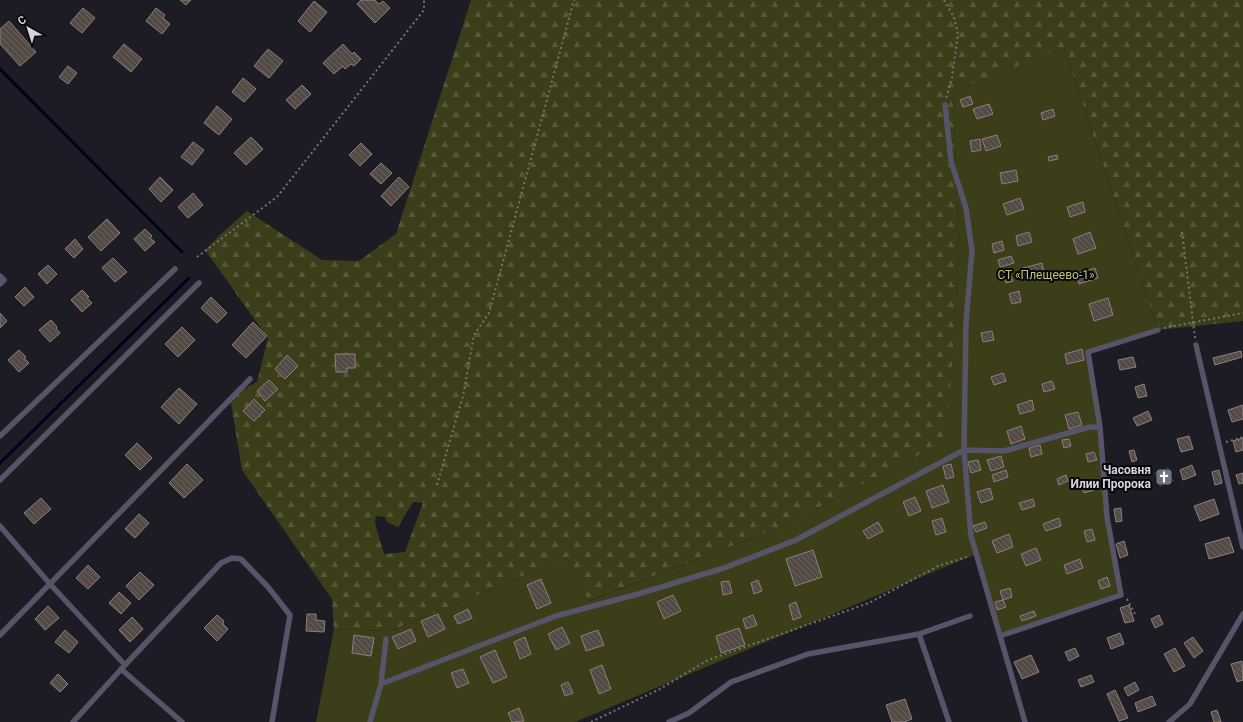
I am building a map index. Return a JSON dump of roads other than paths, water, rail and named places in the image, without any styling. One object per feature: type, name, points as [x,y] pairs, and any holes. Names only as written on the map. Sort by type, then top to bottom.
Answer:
[{"type":"lane","points":[[945,105],[951,161],[966,208],[972,251],[966,322],[964,450],[971,536],[1025,722]]},
{"type":"lane","points":[[0,436],[175,270]]},
{"type":"lane","points":[[0,276],[4,280],[0,284]]},
{"type":"lane","points":[[0,480],[199,283]]},
{"type":"lane","points":[[1000,636],[1122,595],[1107,517],[1100,427],[1088,352],[1158,330]]},
{"type":"lane","points":[[1196,345],[1243,547]]},
{"type":"lane","points":[[0,635],[250,379]]},
{"type":"lane","points":[[381,684],[556,616],[638,594],[724,568],[796,540],[964,450],[1004,451],[1090,427],[1100,427]]},
{"type":"lane","points":[[0,526],[123,667],[182,722]]},
{"type":"lane","points":[[73,722],[221,563],[232,558],[241,559],[268,586],[290,615],[272,722]]},
{"type":"lane","points":[[1169,722],[1190,704],[1243,614]]},
{"type":"lane","points":[[669,722],[689,713],[731,682],[808,654],[919,634],[970,616]]},
{"type":"lane","points":[[919,634],[949,722]]},
{"type":"lane","points":[[370,722],[381,684],[386,639]]},
{"type":"waterway","points":[[0,69],[182,252]]},
{"type":"waterway","points":[[0,463],[189,278]]},
{"type":"place","name":"Часовня Илии Пророка","points":[[1164,477]]},
{"type":"park label","name":"СТ «Плещеево-1»","points":[[1046,275]]}]
